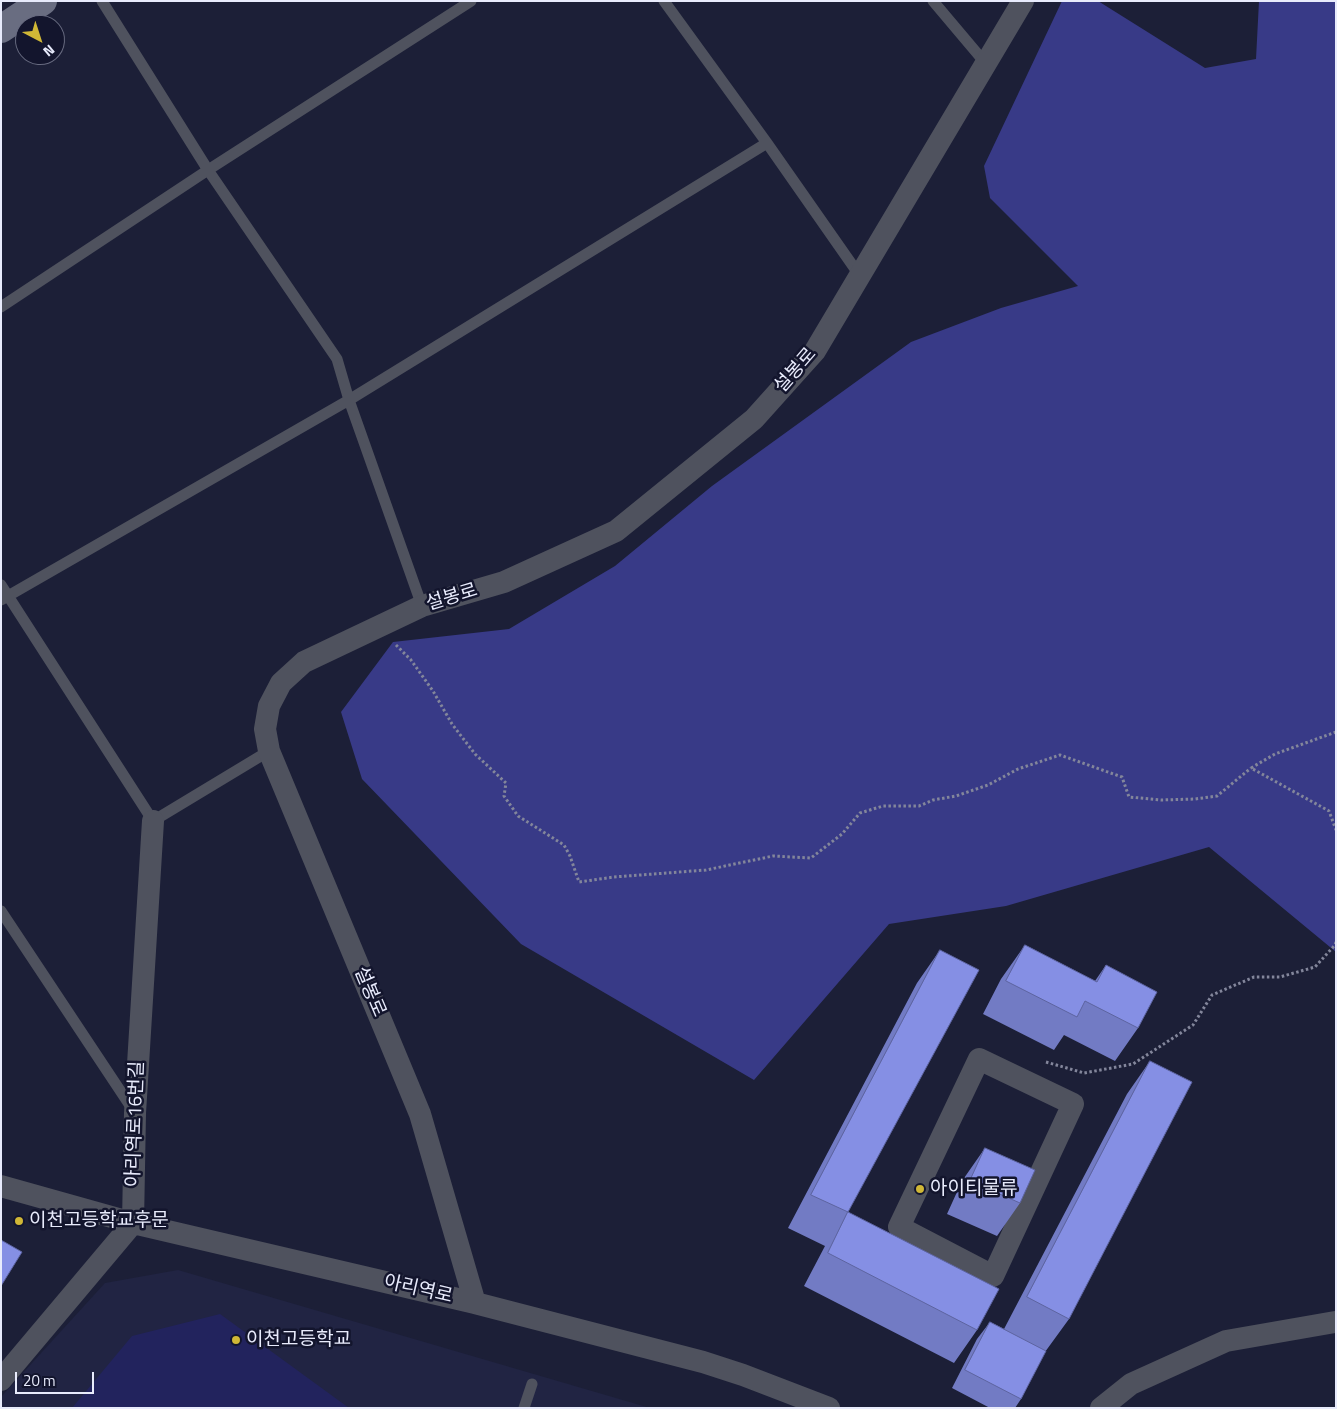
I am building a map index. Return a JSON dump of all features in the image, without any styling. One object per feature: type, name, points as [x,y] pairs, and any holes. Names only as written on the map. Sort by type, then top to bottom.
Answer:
[{"type":"street","points":[[1,29],[43,1]]},
{"type":"street","name":"설봉로","points":[[475,1303],[420,1114],[269,750],[265,729],[269,706],[281,683],[304,662],[422,606],[504,582],[616,532],[754,420],[816,351],[987,65],[1023,1]]},
{"type":"street","name":"아리역로16번길","points":[[133,1224],[135,1113],[153,821]]},
{"type":"street","points":[[979,1059],[1073,1104],[993,1276],[899,1226],[979,1059]]},
{"type":"street","name":"아리역로","points":[[1,1186],[133,1224],[475,1303],[703,1362],[830,1408]]},
{"type":"street","points":[[1,1380],[133,1224]]},
{"type":"street","points":[[1101,1408],[1131,1384],[1226,1341],[1335,1322]]},
{"type":"lane","points":[[102,1],[208,170],[337,359],[349,400],[422,606]]},
{"type":"lane","points":[[1,307],[208,170],[471,1]]},
{"type":"lane","points":[[664,1],[860,276]]},
{"type":"lane","points":[[933,1],[987,65]]},
{"type":"lane","points":[[5,598],[349,400],[767,143]]},
{"type":"lane","points":[[1,585],[5,598],[153,821],[269,750]]},
{"type":"lane","points":[[1,912],[135,1113]]},
{"type":"lane","points":[[524,1408],[532,1384]]},
{"type":"path","points":[[379,627],[410,660],[433,691],[452,724],[475,754],[506,782],[504,796],[518,816],[564,845],[579,882],[614,877],[706,870],[773,856],[811,858],[842,834],[860,813],[883,806],[920,806],[933,800],[956,796],[988,785],[1018,769],[1060,755],[1122,777],[1129,797],[1161,800],[1217,796],[1251,768],[1275,754],[1336,732]]},
{"type":"path","points":[[1251,768],[1329,810],[1336,830]]},
{"type":"path","points":[[1043,1060],[1084,1073],[1133,1064],[1193,1025],[1212,995],[1254,977],[1280,977],[1315,967],[1336,942]]},
{"type":"shaded area","points":[[1062,1],[1098,1],[1205,68],[1256,59],[1259,1],[1336,1],[1336,952],[1209,847],[1006,906],[889,924],[754,1080],[521,944],[362,779],[341,712],[393,642],[509,629],[615,566],[712,486],[911,342],[1001,308],[1078,286],[990,198],[984,166]]},
{"type":"shaded area","name":"이천고등학교","points":[[178,1270],[650,1408],[1,1408],[1,1397],[105,1283]]},
{"type":"shaded area","points":[[220,1314],[349,1408],[72,1408],[132,1336]]},
{"type":"building","points":[[1025,945],[1097,982],[1106,965],[1157,992],[1138,1028],[1085,1001],[1077,1017],[1006,981]]},
{"type":"building","points":[[940,950],[979,970],[848,1212],[811,1195]]},
{"type":"building","points":[[1150,1061],[1192,1082],[1069,1319],[1027,1297]]},
{"type":"building","points":[[985,1148],[1035,1170],[1020,1203],[970,1181]]},
{"type":"building","points":[[848,1212],[999,1289],[977,1330],[828,1253]]},
{"type":"building","points":[[1,1240],[22,1252],[1,1286]]},
{"type":"building","points":[[990,1322],[1046,1351],[1021,1399],[965,1370]]},
{"type":"place","name":"아이티물류","points":[[920,1189]]},
{"type":"place","name":"이천고등학교후문","points":[[19,1221]]},
{"type":"place","name":"이천고등학교","points":[[236,1340]]}]
